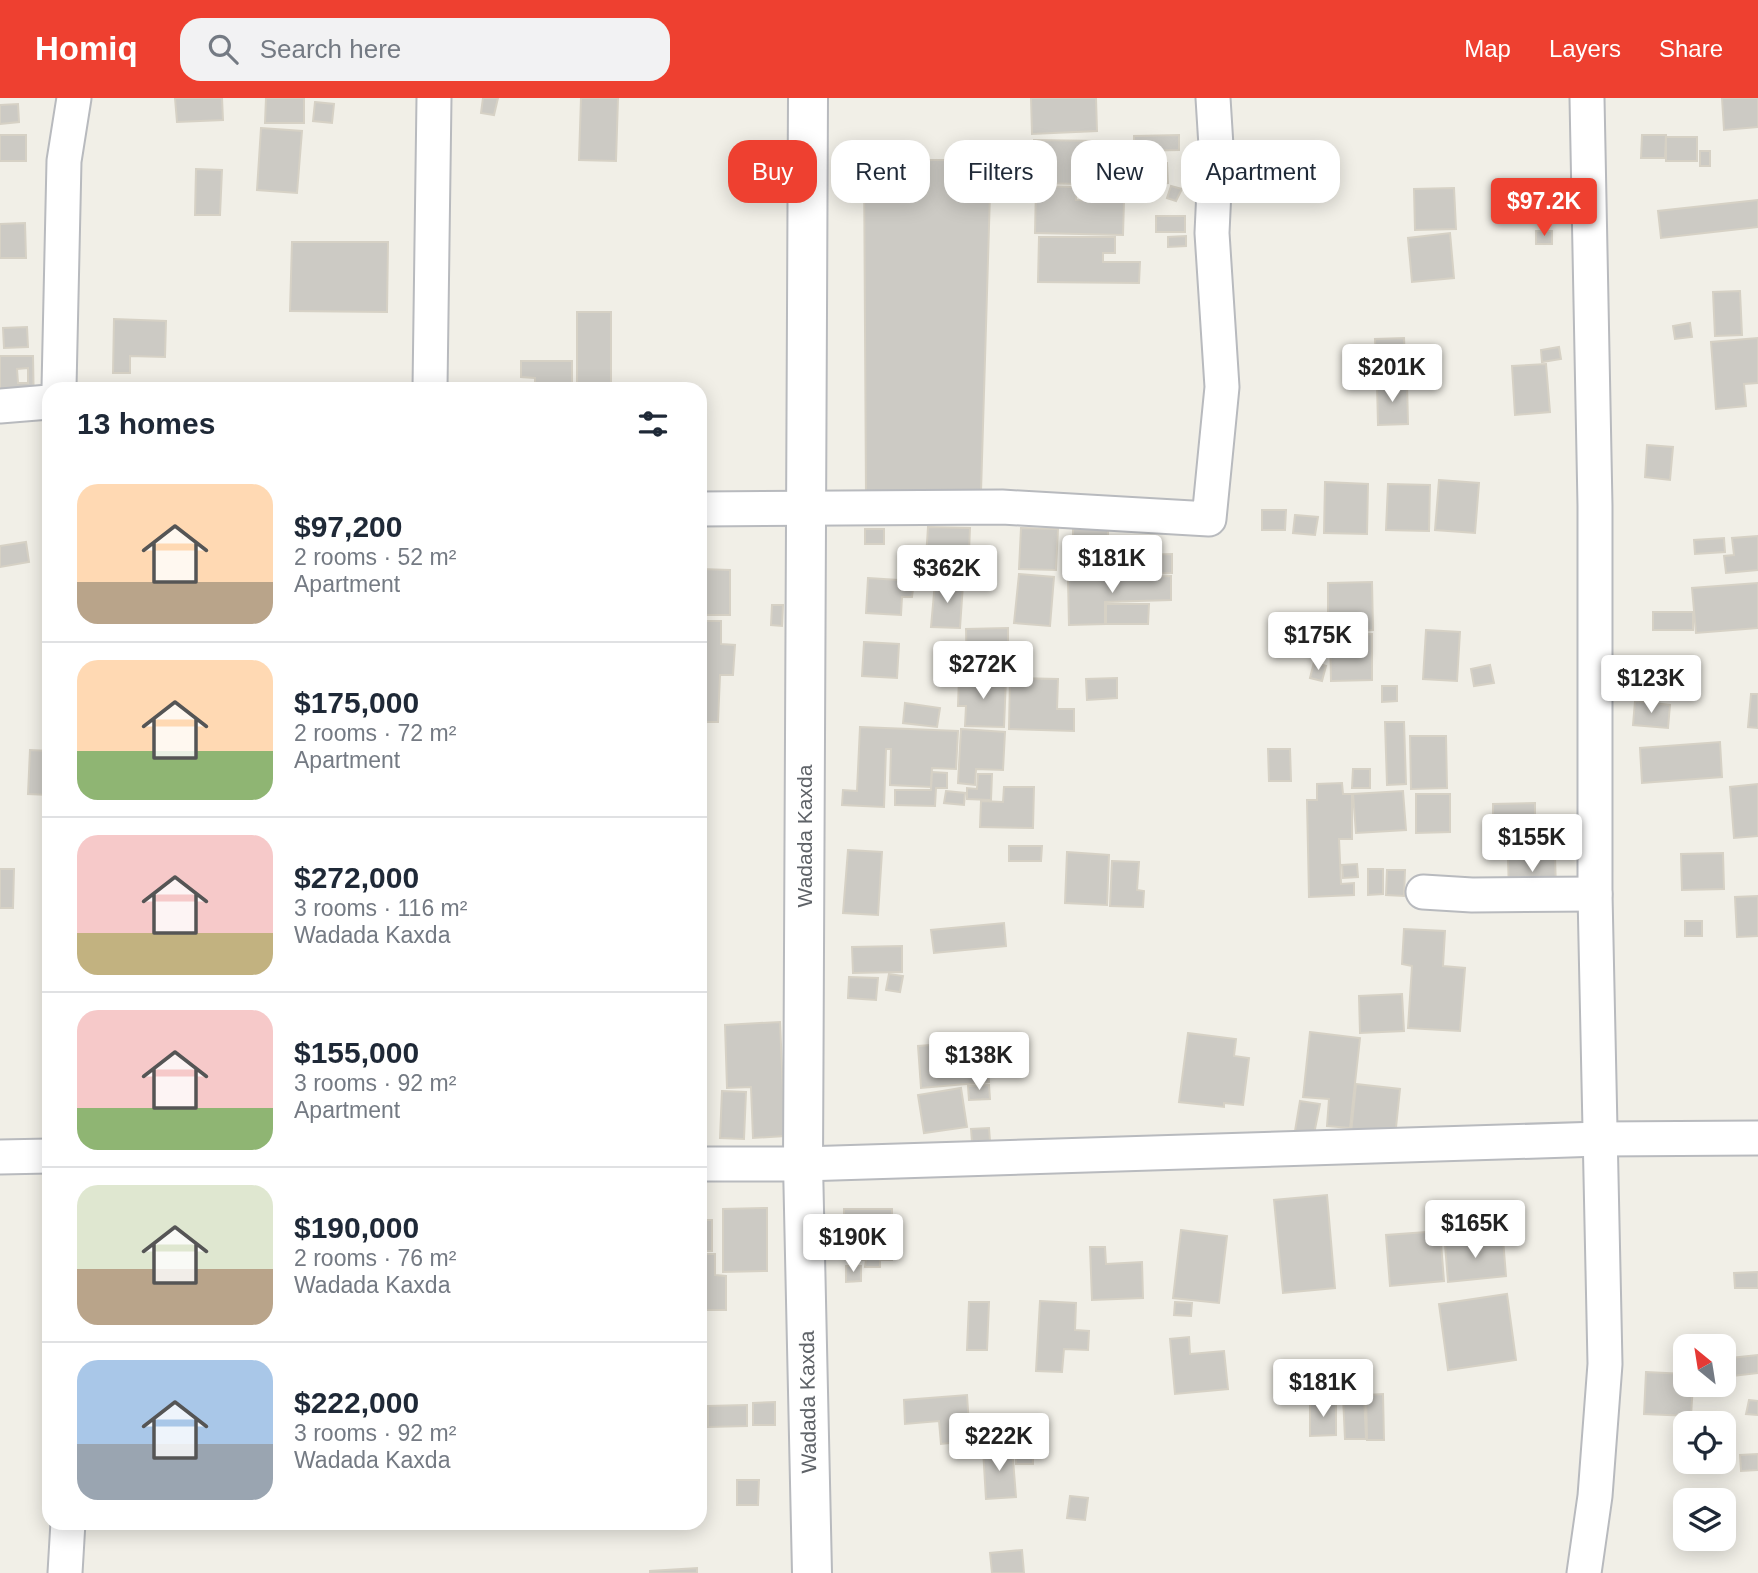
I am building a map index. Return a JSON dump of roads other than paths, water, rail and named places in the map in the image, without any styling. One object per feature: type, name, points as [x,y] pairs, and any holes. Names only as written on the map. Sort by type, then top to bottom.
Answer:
[{"type":"street","points":[[59,382],[64,161],[74,98]]},
{"type":"street","points":[[430,382],[433,98]]},
{"type":"street","name":"Wadada Kaxda","points":[[808,98],[803,1164],[812,1573]]},
{"type":"street","points":[[707,509],[1002,508],[1209,519],[1222,387],[1212,233],[1216,146],[1213,98]]},
{"type":"street","points":[[1584,1573],[1595,1496],[1605,1364],[1595,894],[1595,506],[1587,98]]},
{"type":"street","points":[[0,406],[42,403]]},
{"type":"street","points":[[1423,891],[1472,895],[1595,894]]},
{"type":"street","points":[[707,1164],[803,1164],[1600,1139],[1758,1138]]},
{"type":"street","points":[[0,1157],[42,1156]]},
{"type":"street","points":[[65,1573],[68,1530]]}]
